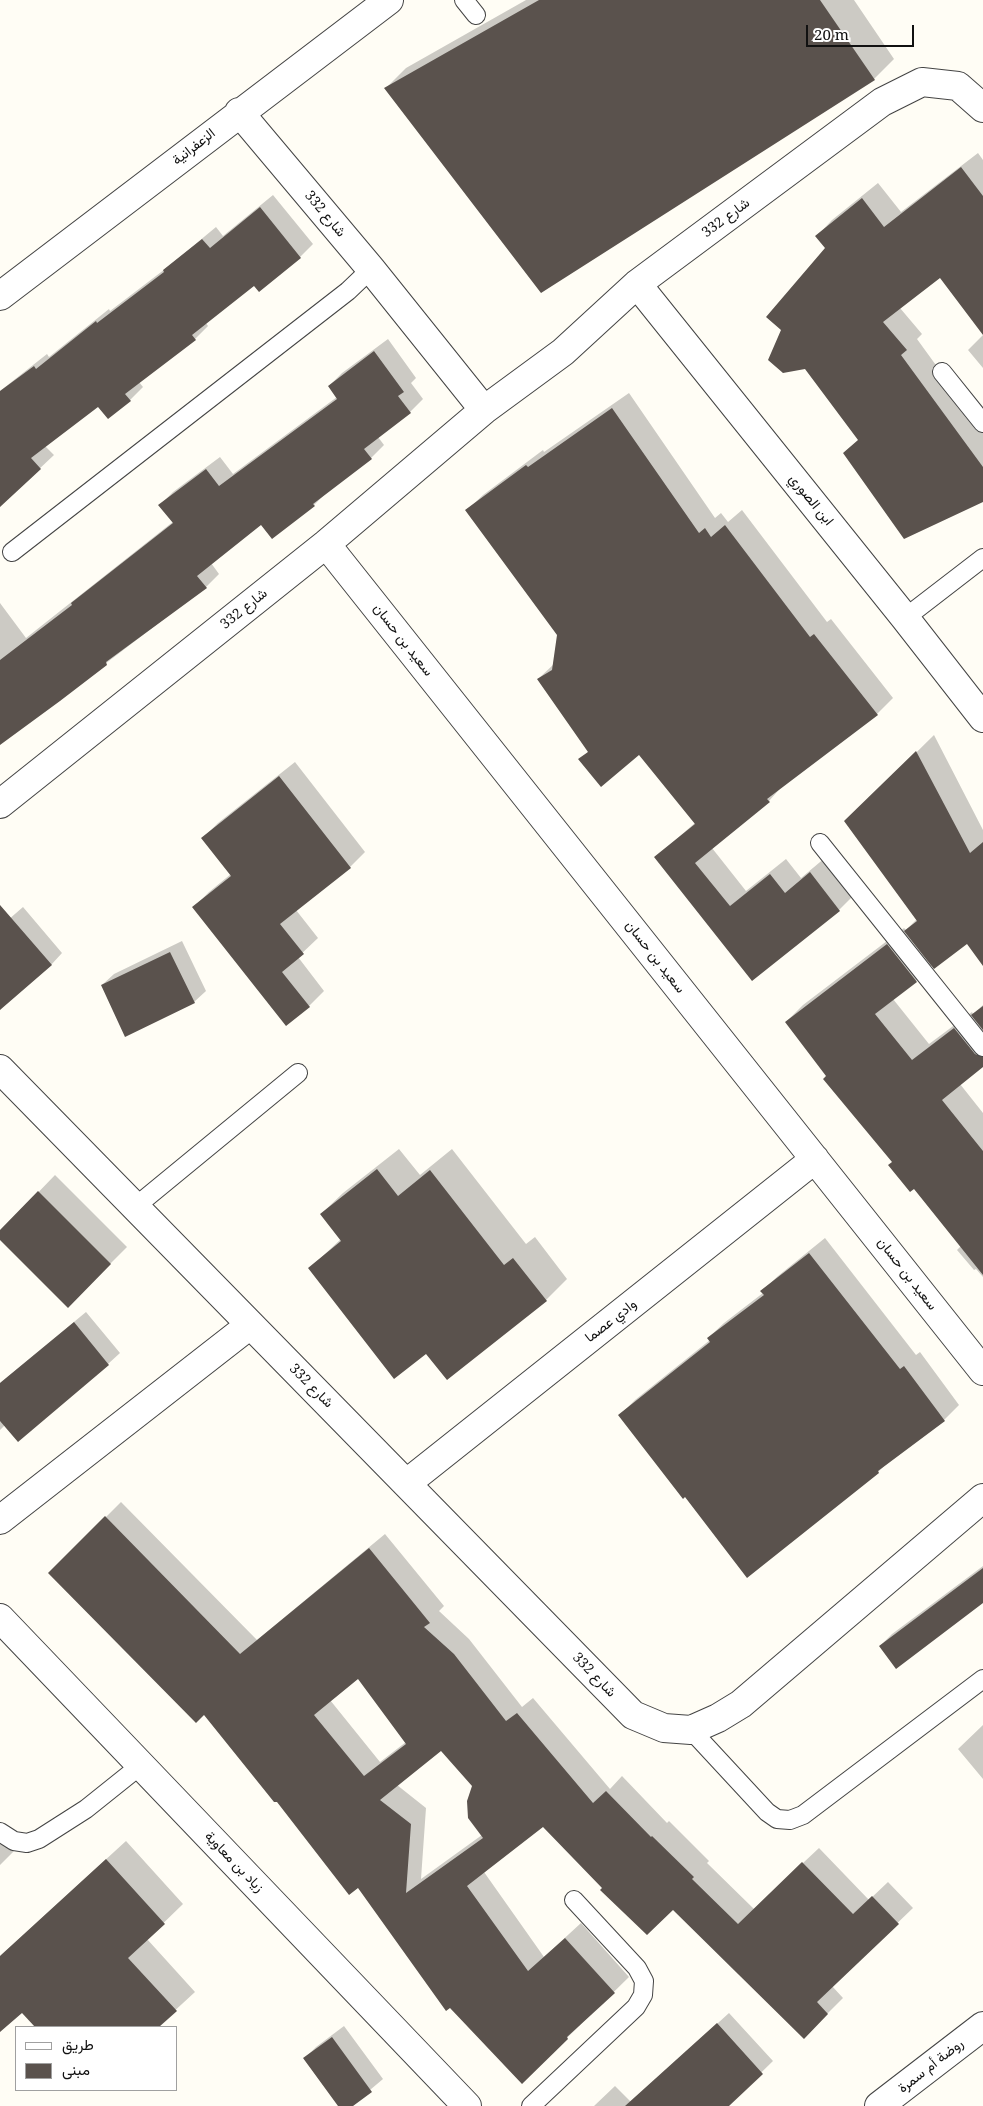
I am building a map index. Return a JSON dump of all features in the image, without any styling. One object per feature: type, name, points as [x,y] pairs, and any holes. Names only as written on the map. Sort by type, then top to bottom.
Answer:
[{"type":"street","name":"الزعفرانية","points":[[0,296],[239,112],[389,0]]},
{"type":"street","name":"شارع 332","points":[[0,804],[326,544],[484,410],[563,352],[637,284],[882,102],[922,82],[958,86],[983,108]]},
{"type":"street","name":"شارع 332","points":[[239,112],[371,268],[484,410]]},
{"type":"street","name":"ابن الصوري","points":[[637,284],[983,718]]},
{"type":"street","name":"سعيد بن حسان","points":[[326,544],[983,1371]]},
{"type":"street","name":"شارع 332","points":[[0,1069],[633,1715],[664,1728],[691,1730],[718,1718],[741,1704],[983,1498]]},
{"type":"street","name":"وادي عصما","points":[[407,1483],[816,1159]]},
{"type":"street","points":[[0,1520],[250,1325]]},
{"type":"street","name":"زياد بن معاوية","points":[[0,1618],[467,2106]]},
{"type":"street","name":"روضة أم سمرة","points":[[880,2106],[983,2026]]},
{"type":"lane","points":[[464,0],[476,15]]},
{"type":"lane","points":[[12,552],[348,291],[371,268]]},
{"type":"lane","points":[[942,372],[983,424]]},
{"type":"lane","points":[[905,618],[983,558]]},
{"type":"lane","points":[[820,843],[983,1047]]},
{"type":"lane","points":[[135,1207],[298,1073]]},
{"type":"lane","points":[[691,1730],[766,1812],[777,1819],[790,1820],[803,1815],[983,1679]]},
{"type":"lane","points":[[0,1832],[14,1841],[27,1843],[39,1839],[86,1809],[141,1765]]},
{"type":"lane","points":[[531,2106],[636,2006],[643,1995],[644,1981],[637,1968],[574,1900]]},
{"type":"building","points":[[539,0],[820,0],[875,80],[541,293],[384,88]]},
{"type":"building","points":[[961,167],[983,196],[983,335],[940,278],[883,322],[907,350],[901,355],[983,467],[983,502],[904,539],[843,453],[858,440],[805,369],[783,373],[768,360],[781,330],[766,317],[825,248],[815,236],[862,198],[884,227]]},
{"type":"building","points":[[260,207],[301,258],[259,292],[254,286],[192,335],[196,340],[125,394],[131,401],[108,419],[98,407],[31,458],[41,469],[0,507],[0,391],[34,366],[36,369],[96,321],[97,323],[164,272],[163,270],[202,239],[210,248]]},
{"type":"building","points":[[374,351],[404,392],[398,396],[411,413],[364,449],[372,459],[313,504],[315,506],[272,539],[261,525],[197,576],[207,588],[106,662],[107,665],[0,745],[0,660],[72,605],[71,603],[173,523],[158,505],[206,469],[219,486],[337,399],[328,386]]},
{"type":"building","points":[[612,408],[699,533],[705,528],[711,537],[725,525],[810,637],[814,634],[878,715],[767,799],[770,802],[695,863],[730,906],[770,874],[785,893],[810,872],[840,911],[752,981],[654,857],[695,824],[639,755],[601,787],[578,759],[588,752],[537,679],[552,670],[557,635],[465,510],[526,465],[528,467]]},
{"type":"building","points":[[916,751],[970,853],[983,842],[983,966],[967,944],[934,969],[904,931],[917,921],[844,821]]},
{"type":"building","points":[[279,776],[351,868],[280,924],[304,954],[282,972],[310,1007],[286,1026],[192,907],[231,876],[201,838]]},
{"type":"building","points":[[0,905],[52,965],[0,1010]]},
{"type":"building","points":[[887,944],[917,982],[875,1014],[912,1060],[954,1028],[975,1054],[983,1057],[983,1067],[942,1100],[983,1151],[983,1275],[914,1189],[910,1192],[888,1165],[892,1162],[823,1079],[826,1076],[785,1022]]},
{"type":"building","points":[[170,952],[195,1003],[125,1037],[101,985]]},
{"type":"building","points":[[983,1006],[983,1030],[971,1015]]},
{"type":"building","points":[[377,1169],[398,1196],[430,1170],[504,1265],[513,1258],[547,1301],[447,1380],[426,1354],[394,1379],[308,1268],[341,1241],[320,1214]]},
{"type":"building","points":[[38,1191],[111,1264],[68,1308],[0,1240],[0,1230]]},
{"type":"building","points":[[809,1253],[900,1369],[904,1366],[945,1421],[878,1471],[879,1473],[747,1578],[685,1497],[683,1499],[618,1415],[710,1342],[707,1338],[764,1295],[760,1291]]},
{"type":"building","points":[[74,1322],[109,1365],[18,1442],[0,1421],[0,1383]]},
{"type":"building","points":[[105,1516],[240,1654],[369,1548],[430,1623],[424,1627],[454,1654],[506,1721],[517,1713],[593,1803],[606,1791],[694,1877],[692,1879],[738,1924],[802,1862],[853,1914],[872,1896],[899,1924],[817,2002],[828,2014],[804,2039],[673,1910],[647,1935],[600,1890],[602,1888],[543,1827],[467,1886],[528,1971],[565,1938],[615,1993],[567,2037],[568,2039],[522,2084],[450,2008],[446,2011],[358,1888],[349,1895],[277,1802],[274,1802],[204,1715],[196,1723],[48,1573]],"holes":[[[358,1679],[406,1744],[364,1776],[314,1715]],[[441,1751],[472,1786],[467,1801],[468,1818],[483,1838],[406,1893],[411,1824],[380,1800]]]},
{"type":"building","points":[[983,1568],[983,1603],[896,1669],[879,1646]]},
{"type":"building","points":[[106,1859],[165,1924],[128,1958],[177,2011],[160,2026],[34,2026],[22,2013],[0,2032],[0,1956]]},
{"type":"building","points":[[717,2023],[763,2074],[729,2106],[625,2106]]},
{"type":"building","points":[[332,2037],[372,2092],[353,2106],[338,2106],[303,2058]]}]
